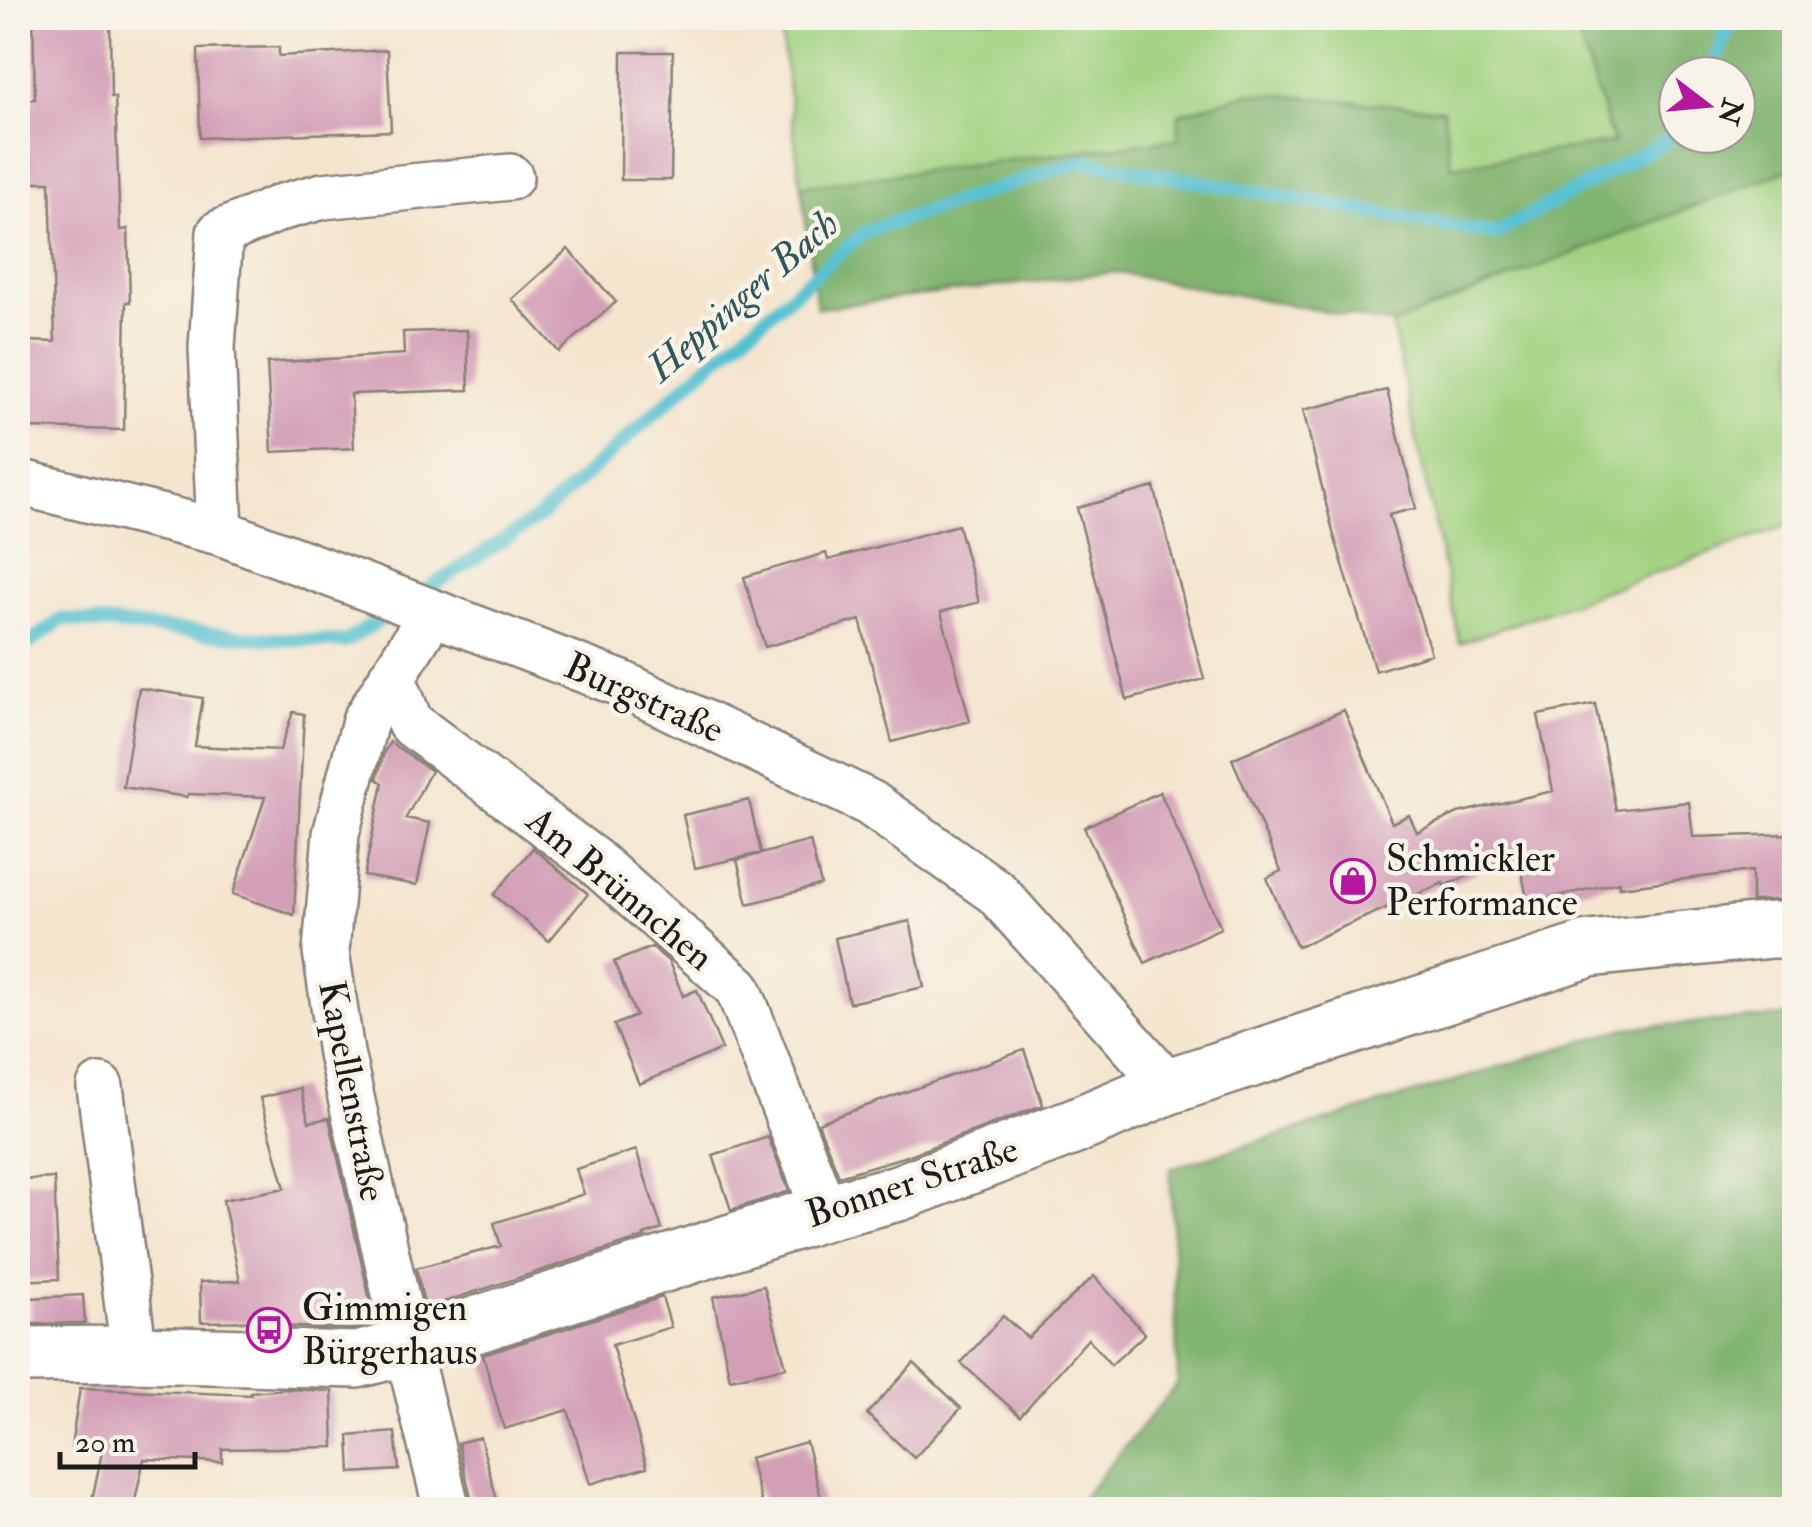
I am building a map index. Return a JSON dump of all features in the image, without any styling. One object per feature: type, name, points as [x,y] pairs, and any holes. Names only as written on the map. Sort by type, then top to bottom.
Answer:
[{"type":"main road","name":"Bonner Straße","points":[[18,1355],[357,1360],[825,1212],[898,1193],[1169,1086],[1589,949],[1794,930]]},
{"type":"street","points":[[220,532],[212,347],[220,233],[282,206],[323,196],[510,177]]},
{"type":"street","name":"Burgstraße","points":[[18,482],[220,532],[622,684],[870,803],[996,892],[1169,1086]]},
{"type":"street","points":[[392,676],[415,606]]},
{"type":"street","name":"Kapellenstraße","points":[[392,676],[365,721],[336,834],[326,951],[341,1053],[446,1510]]},
{"type":"street","name":"Am Brünnchen","points":[[392,676],[410,723],[594,861],[738,988],[825,1212]]},
{"type":"street","points":[[100,1086],[134,1354]]},
{"type":"green space","points":[[779,18],[1573,18],[1614,143],[1451,166],[1179,139],[801,186]]},
{"type":"green space","points":[[1573,18],[1794,18],[1794,167],[1392,324],[1115,272],[817,308],[801,186],[1178,139],[1179,114],[1249,93],[1443,109],[1451,166],[1613,143]]},
{"type":"green space","points":[[1794,167],[1794,523],[1460,643],[1392,324]]},
{"type":"green space","points":[[1794,1016],[1794,1509],[1073,1509],[1178,1383],[1170,1169],[1626,1028]]},
{"type":"building","points":[[33,18],[110,18],[120,230],[128,229],[130,302],[126,302],[124,430],[25,428],[27,341],[55,342],[50,182],[26,182],[23,100],[35,99]]},
{"type":"building","points":[[279,47],[279,56],[387,50],[391,131],[200,138],[198,49]]},
{"type":"building","points":[[622,52],[673,52],[671,180],[621,180]]},
{"type":"building","points":[[568,249],[616,302],[559,352],[512,299]]},
{"type":"building","points":[[467,330],[469,390],[351,394],[354,448],[272,452],[267,363],[404,354],[403,332]]},
{"type":"building","points":[[1387,390],[1416,508],[1389,515],[1431,654],[1375,671],[1333,532],[1303,410]]},
{"type":"building","points":[[1154,487],[1204,679],[1127,700],[1077,508]]},
{"type":"building","points":[[958,525],[979,602],[941,612],[970,721],[892,742],[860,620],[765,647],[744,577],[826,553],[828,560]]},
{"type":"building","points":[[139,688],[203,698],[195,746],[280,750],[293,712],[304,714],[294,915],[233,894],[265,797],[187,797],[123,787]]},
{"type":"building","points":[[1595,704],[1616,810],[1689,802],[1693,837],[1794,834],[1794,899],[1752,901],[1752,871],[1619,887],[1619,882],[1528,903],[1518,854],[1297,947],[1267,878],[1281,871],[1232,759],[1344,710],[1392,823],[1409,815],[1417,832],[1458,813],[1553,791],[1538,715]]},
{"type":"building","points":[[390,742],[431,771],[406,818],[430,823],[417,885],[364,876],[383,783],[377,779]]},
{"type":"building","points":[[1160,792],[1221,928],[1145,963],[1084,827]]},
{"type":"building","points":[[749,800],[761,853],[695,868],[683,815]]},
{"type":"building","points":[[810,841],[821,885],[748,904],[737,860]]},
{"type":"building","points":[[533,848],[588,894],[549,941],[494,895]]},
{"type":"building","points":[[910,921],[924,987],[849,1003],[835,938]]},
{"type":"building","points":[[652,947],[669,962],[683,996],[697,990],[722,1049],[639,1084],[614,1025],[636,1016],[614,962]]},
{"type":"building","points":[[1024,1050],[1043,1105],[907,1156],[839,1176],[818,1123]]},
{"type":"building","points":[[300,1088],[309,1122],[329,1118],[375,1323],[353,1329],[274,1326],[273,1321],[201,1322],[200,1282],[240,1281],[223,1200],[285,1188],[260,1098]]},
{"type":"building","points":[[768,1137],[789,1191],[731,1210],[713,1155]]},
{"type":"building","points":[[636,1150],[662,1229],[425,1308],[416,1268],[501,1246],[494,1223],[584,1194],[576,1169]]},
{"type":"building","points":[[54,1178],[59,1279],[18,1281],[18,1180]]},
{"type":"building","points":[[1094,1276],[1145,1334],[1111,1365],[1088,1339],[1020,1416],[961,1363],[1003,1316],[1028,1338]]},
{"type":"building","points":[[764,1286],[786,1367],[730,1379],[713,1297]]},
{"type":"building","points":[[83,1295],[85,1323],[32,1324],[30,1298]]},
{"type":"building","points":[[662,1297],[671,1327],[612,1345],[647,1467],[590,1484],[568,1410],[504,1429],[483,1355]]},
{"type":"building","points":[[914,1363],[961,1408],[914,1458],[867,1414]]},
{"type":"building","points":[[80,1388],[251,1395],[250,1392],[286,1389],[332,1391],[334,1447],[222,1449],[222,1462],[144,1459],[133,1510],[90,1510],[102,1452],[71,1447]]},
{"type":"building","points":[[395,1432],[399,1470],[351,1473],[349,1436]]},
{"type":"building","points":[[480,1437],[497,1500],[473,1506],[458,1443]]},
{"type":"building","points":[[806,1442],[822,1501],[793,1510],[764,1510],[749,1458]]},
{"type":"waterway","name":"Heppinger Bach","points":[[1718,55],[1732,18]]},
{"type":"waterway","name":"Heppinger Bach","points":[[417,596],[539,517],[866,231],[1082,161],[1495,234],[1657,146]]},
{"type":"waterway","name":"Heppinger Bach","points":[[18,652],[62,619],[257,638],[345,642],[399,608]]},
{"type":"place","name":"Schmickler Performance","points":[[1353,881]]},
{"type":"place","name":"Gimmigen Bürgerhaus","points":[[269,1330]]}]
